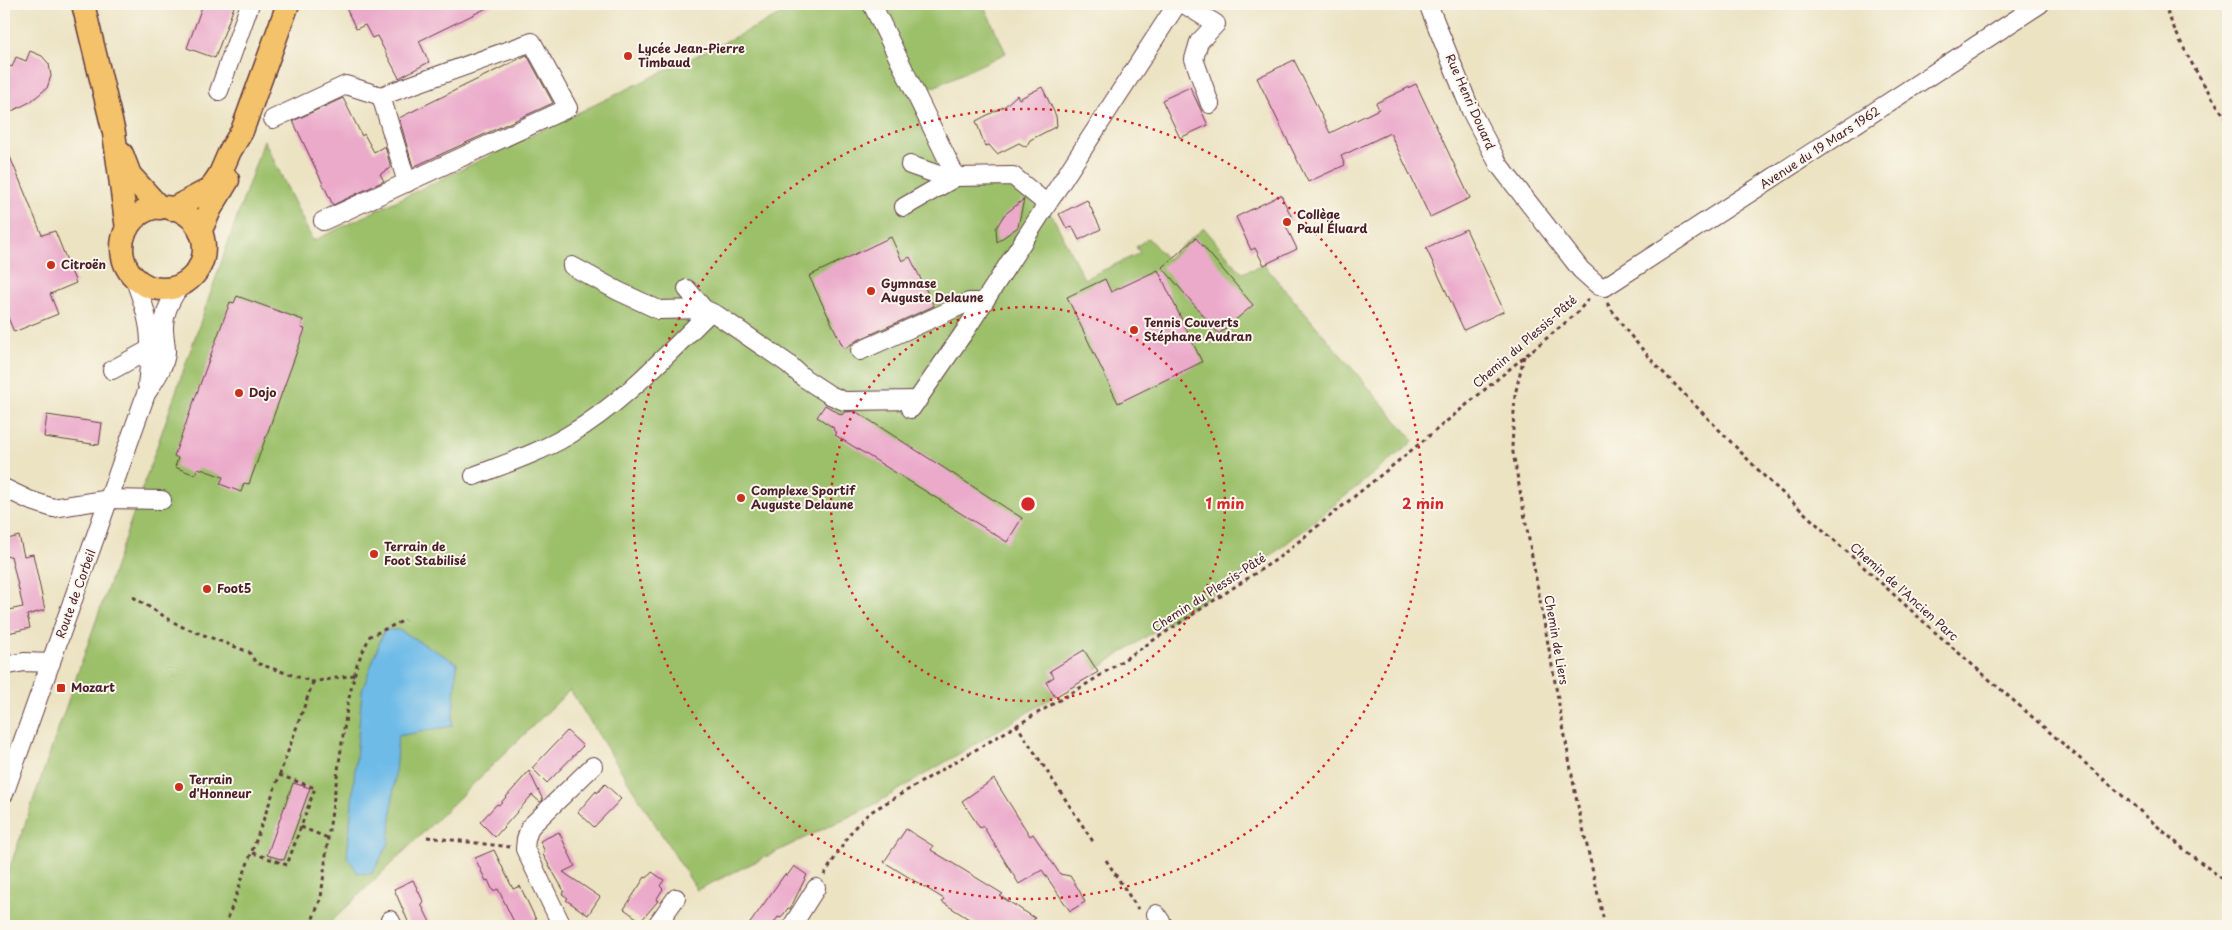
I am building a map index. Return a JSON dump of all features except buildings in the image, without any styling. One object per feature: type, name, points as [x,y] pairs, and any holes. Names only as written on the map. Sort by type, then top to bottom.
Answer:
[{"type":"main road","points":[[84,4],[114,133],[126,229],[122,242],[122,255],[126,268],[134,278],[145,286],[169,289],[181,285],[198,270],[202,259],[203,245],[200,232],[189,217],[166,208],[130,175],[114,133]]},
{"type":"main road","points":[[126,229],[140,214],[166,208],[210,189],[220,174],[242,131],[288,4]]},
{"type":"main road","points":[[200,232],[211,208],[230,177],[238,155],[242,131]]},
{"type":"street","points":[[219,91],[250,4]]},
{"type":"street","points":[[872,4],[956,177]]},
{"type":"street","points":[[687,289],[707,310],[830,395],[844,401],[915,405],[984,302],[1142,55],[1178,4]]},
{"type":"street","points":[[1184,4],[1216,24],[1199,42],[1194,59],[1210,104]]},
{"type":"street","name":"Rue Henri Douard","points":[[1428,4],[1471,111],[1499,166],[1581,270],[1599,286]]},
{"type":"street","name":"Avenue du 19 Mars 1962","points":[[1599,286],[1605,287],[1617,281],[2040,4]]},
{"type":"street","points":[[273,119],[346,85],[381,96],[532,42],[568,108],[323,221]]},
{"type":"street","points":[[381,96],[406,183]]},
{"type":"street","points":[[910,165],[939,175],[956,177],[1013,176],[1047,204]]},
{"type":"street","points":[[904,207],[956,177]]},
{"type":"street","points":[[572,266],[618,291],[659,310],[707,310]]},
{"type":"street","name":"Route de Corbeil","points":[[134,278],[145,306],[150,328],[152,348],[146,394]]},
{"type":"street","name":"Route de Corbeil","points":[[4,794],[146,394],[160,370],[166,353],[164,326],[166,311],[172,297],[181,285]]},
{"type":"street","points":[[860,351],[968,302],[984,302]]},
{"type":"street","points":[[474,476],[569,436],[629,392],[707,310]]},
{"type":"street","points":[[112,370],[152,348]]},
{"type":"street","points":[[4,488],[29,500],[53,508],[110,499],[162,500]]},
{"type":"street","points":[[4,666],[24,662],[51,663]]},
{"type":"street","points":[[562,926],[525,849],[526,839],[530,827],[593,766]]},
{"type":"street","points":[[792,926],[816,888]]},
{"type":"street","points":[[656,926],[676,898]]},
{"type":"path","points":[[2164,4],[2173,28],[2195,69],[2228,121]]},
{"type":"path","name":"Chemin du Plessis-Pâté","points":[[816,888],[853,829],[869,812],[1090,682],[1277,559],[1577,313],[1599,286]]},
{"type":"path","name":"Chemin de l'Ancien Parc","points":[[1599,286],[1609,307],[1654,363],[1766,478],[1936,634],[2187,852],[2228,883]]},
{"type":"path","name":"Chemin de Liers","points":[[1524,356],[1515,394],[1512,447],[1576,797],[1605,926]]},
{"type":"path","points":[[132,597],[180,626],[249,652],[256,663],[313,682],[354,674]]},
{"type":"path","points":[[310,926],[321,898],[348,702],[354,674],[370,636],[405,620]]},
{"type":"path","points":[[225,926],[253,853],[279,774],[313,682]]},
{"type":"path","points":[[1016,724],[1094,843]]},
{"type":"path","points":[[253,853],[287,865],[315,788],[279,774]]},
{"type":"path","points":[[301,826],[328,838]]},
{"type":"path","points":[[427,837],[525,849]]},
{"type":"path","points":[[1106,860],[1138,909]]},
{"type":"green space","name":"Complexe Sportif Auguste Delaune","points":[[803,4],[867,4],[954,188],[1005,181],[1032,196],[1053,217],[1084,279],[1140,253],[1136,247],[1148,238],[1167,259],[1204,228],[1242,273],[1264,265],[1414,441],[1273,554],[1060,693],[877,803],[697,890],[570,690],[327,926],[4,926],[4,884],[264,140],[313,241]]},
{"type":"green space","points":[[873,4],[983,4],[1006,53],[921,93]]},
{"type":"water","points":[[384,630],[399,630],[457,663],[452,726],[398,736],[389,843],[372,874],[358,873],[347,857],[362,691]]},
{"type":"place","name":"Lycée Jean-Pierre Timbaud","points":[[628,56]]},
{"type":"place","name":"Collège Paul Éluard","points":[[1287,222]]},
{"type":"place","name":"Citroën","points":[[51,265]]},
{"type":"place","name":"Gymnase Auguste Delaune","points":[[871,291]]},
{"type":"place","name":"Tennis Couverts Stéphane Audran","points":[[1134,330]]},
{"type":"place","name":"Dojo","points":[[239,393]]},
{"type":"place","name":"Complexe Sportif Auguste Delaune","points":[[741,498]]},
{"type":"place","name":"Terrain de Foot Stabilisé","points":[[374,554]]},
{"type":"place","name":"Foot5","points":[[207,589]]},
{"type":"place","name":"Mozart","points":[[61,688]]},
{"type":"place","name":"Terrain d'Honneur","points":[[179,787]]}]
